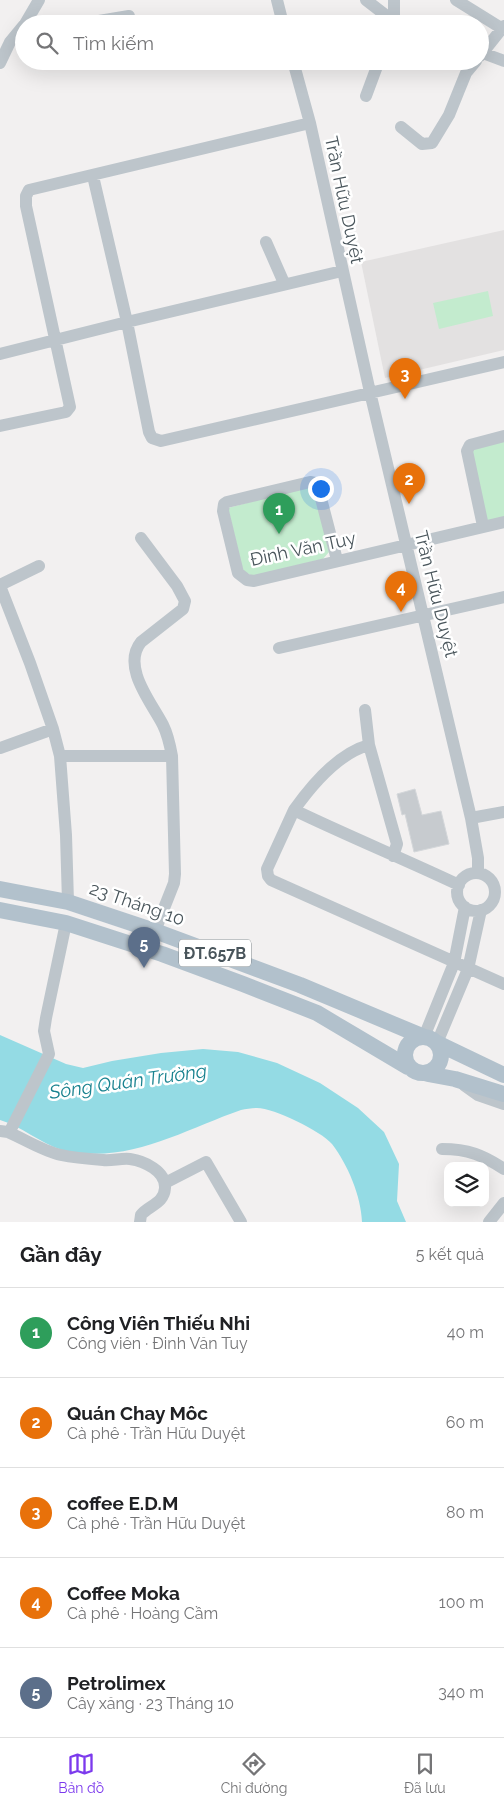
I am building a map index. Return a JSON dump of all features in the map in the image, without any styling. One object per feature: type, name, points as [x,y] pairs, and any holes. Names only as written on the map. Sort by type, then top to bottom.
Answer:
[{"type":"main road","name":"23 Tháng 10","points":[[0,888],[68,902],[155,931],[300,985],[466,1057]]},
{"type":"main road","points":[[66,923],[68,902]]},
{"type":"main road","name":"ĐT.657B","points":[[0,910],[66,923],[162,954],[317,1013],[418,1072],[456,1079],[504,1094]]},
{"type":"main road","points":[[408,1067],[404,1061],[405,1048],[417,1038],[430,1040],[441,1050],[440,1063],[434,1071],[428,1074]]},
{"type":"main road","name":"ĐT.657B","points":[[466,1057],[504,1075]]},
{"type":"street","points":[[31,15],[39,0]]},
{"type":"street","points":[[277,0],[281,15]]},
{"type":"street","points":[[366,0],[385,15]]},
{"type":"street","points":[[394,0],[395,15]]},
{"type":"street","points":[[456,0],[482,15]]},
{"type":"street","points":[[489,19],[502,27],[489,44]]},
{"type":"street","points":[[1,58],[15,40]]},
{"type":"street","points":[[489,57],[504,61]]},
{"type":"street","name":"Trần Hữu Duyệt","points":[[295,70],[310,123],[370,392],[471,818],[478,858],[478,873]]},
{"type":"street","points":[[366,96],[376,70]]},
{"type":"street","points":[[401,127],[422,144],[432,143],[449,115],[468,70]]},
{"type":"street","points":[[0,426],[66,412],[70,409],[70,400],[26,206],[26,196],[30,190],[310,123]]},
{"type":"street","points":[[93,176],[127,322],[149,432],[152,438],[156,440],[161,441],[504,362]]},
{"type":"street","points":[[266,242],[284,283]]},
{"type":"street","points":[[0,354],[284,283],[342,271]]},
{"type":"street","points":[[483,526],[467,450],[474,442],[504,436]]},
{"type":"street","name":"Đinh Văn Tuy","points":[[337,560],[318,487],[315,483],[310,482],[224,504],[238,573],[247,580],[254,581],[504,522]]},
{"type":"street","points":[[141,538],[177,586],[185,601],[183,609],[141,642],[137,648],[135,660],[140,685],[147,701],[164,727],[172,756],[175,874],[174,882],[155,931]]},
{"type":"street","points":[[39,566],[0,586],[15,622],[53,729],[60,756],[66,835],[68,902]]},
{"type":"street","points":[[279,648],[504,597]]},
{"type":"street","points":[[365,710],[369,745],[397,844],[393,856]]},
{"type":"street","points":[[0,748],[53,729]]},
{"type":"street","points":[[369,745],[353,752],[308,789],[294,810],[267,870],[268,876],[271,880],[504,984]]},
{"type":"street","points":[[60,756],[172,756]]},
{"type":"street","points":[[294,810],[458,885]]},
{"type":"street","points":[[471,818],[504,812]]},
{"type":"street","points":[[478,873],[484,875],[493,883],[498,903],[481,910],[465,907],[458,897],[458,885],[466,876],[478,873]]},
{"type":"street","points":[[430,1040],[454,963],[465,907]]},
{"type":"street","points":[[430,1040],[468,969],[481,910]]},
{"type":"street","points":[[66,923],[44,1031],[48,1054],[6,1131],[48,1151],[62,1155],[89,1159],[128,1159],[157,1170],[164,1178],[165,1190],[162,1198],[154,1207],[144,1212],[139,1219],[140,1222]]},
{"type":"street","name":"23 Tháng 10","points":[[466,1057],[504,1066]]},
{"type":"street","points":[[456,1079],[478,1095],[504,1104]]},
{"type":"street","points":[[442,1149],[455,1149],[478,1154],[488,1158],[504,1169]]},
{"type":"street","points":[[165,1183],[206,1162],[242,1222]]},
{"type":"street","points":[[489,1222],[504,1203]]},
{"type":"shaded area","points":[[504,230],[504,350],[385,378],[361,262]]},
{"type":"green space","points":[[488,291],[493,316],[439,329],[433,303]]},
{"type":"green space","points":[[504,441],[504,518],[487,521],[472,450]]},
{"type":"green space","points":[[310,486],[315,488],[329,552],[323,559],[253,576],[243,571],[228,508]]},
{"type":"water","name":"Sông Quán Trường","points":[[0,1035],[66,1064],[83,1068],[161,1053],[203,1049],[238,1052],[277,1063],[320,1083],[358,1108],[384,1132],[399,1164],[397,1201],[406,1222],[362,1222],[353,1181],[332,1144],[308,1127],[265,1109],[241,1110],[143,1147],[122,1151],[102,1154],[81,1153],[64,1151],[54,1147],[0,1120]]},
{"type":"building","points":[[415,789],[422,815],[441,811],[449,844],[414,852],[405,814],[402,815],[397,794]]},
{"type":"place","name":"coffee E.D.M","points":[[405,399]]},
{"type":"place","name":"Quán Chay Môc","points":[[409,504]]},
{"type":"place","name":"Công Viên Thiếu Nhi","points":[[279,534]]},
{"type":"place","name":"Coffee Moka","points":[[401,612]]},
{"type":"place","name":"Petrolimex","points":[[144,968]]}]
